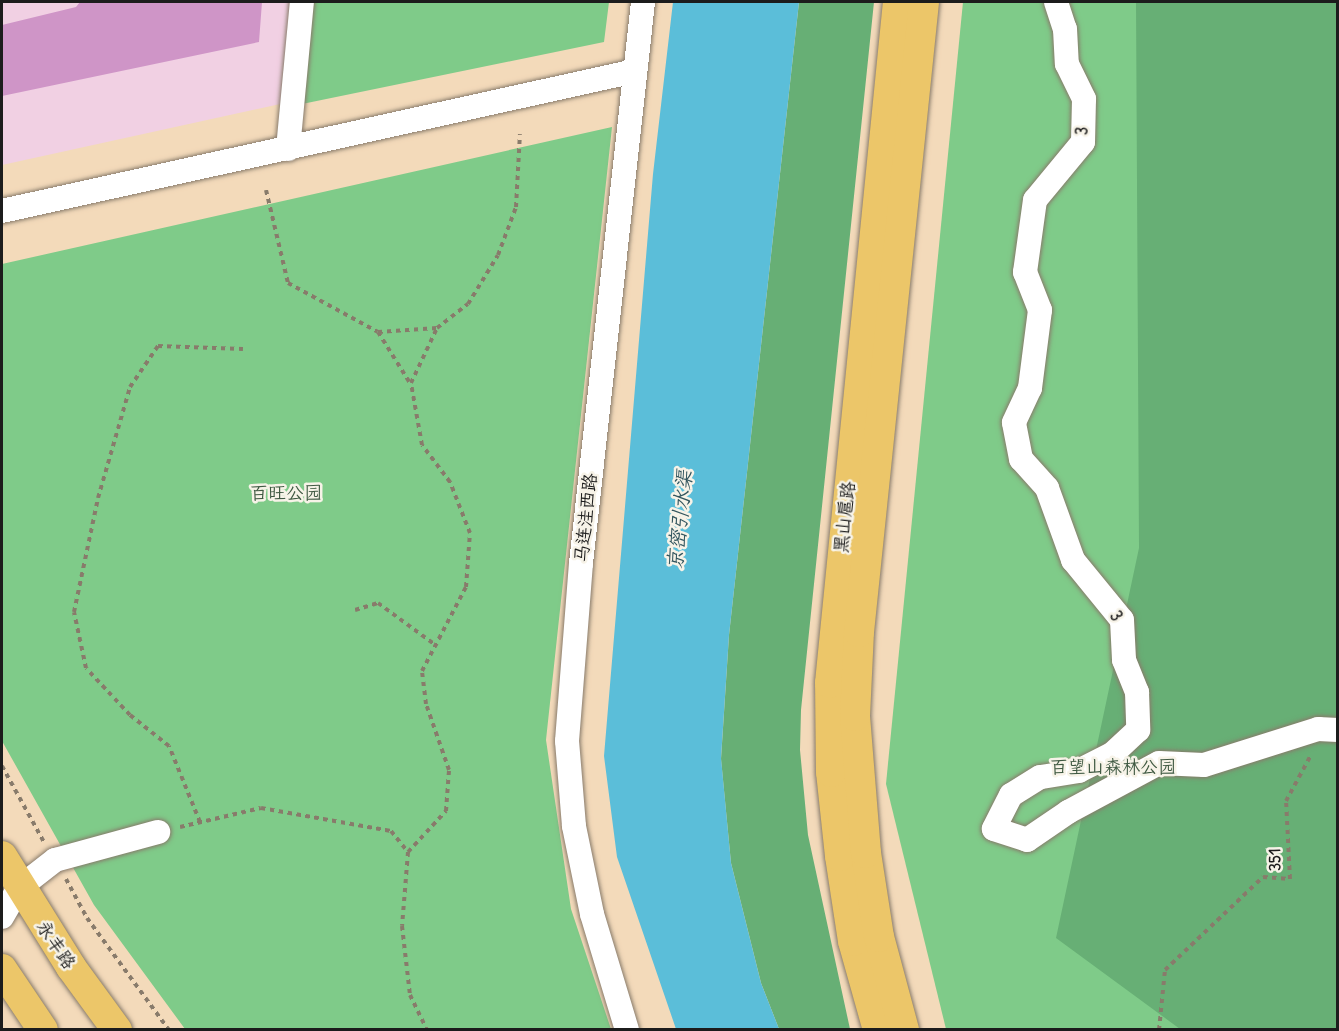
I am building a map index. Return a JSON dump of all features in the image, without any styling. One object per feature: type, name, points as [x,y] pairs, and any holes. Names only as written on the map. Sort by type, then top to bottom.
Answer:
[{"type":"main road","name":"黑山扈路","points":[[878,1029],[853,941],[840,856],[831,772],[830,683],[898,2]]},
{"type":"main road","name":"黑山扈路","points":[[904,1029],[879,938],[867,863],[859,811],[855,717],[859,632],[924,2]]},
{"type":"main road","name":"永丰路","points":[[2,856],[10,890],[117,1029]]},
{"type":"main road","points":[[2,969],[43,1029]]},
{"type":"street","points":[[288,149],[302,2]]},
{"type":"street","name":"马连洼西路","points":[[627,1029],[592,914],[574,826],[567,741],[581,563],[643,2]]},
{"type":"street","name":"3","points":[[1056,2],[1065,30],[1068,64],[1084,99],[1083,142],[1035,200],[1025,272],[1040,310],[1030,388],[1014,423],[1022,459],[1047,488],[1073,560],[1122,620],[1124,660],[1137,692],[1138,730],[1112,754],[1079,771],[1040,777],[1011,795],[994,829],[1027,840],[1068,812],[1159,763],[1204,765],[1331,729]]},
{"type":"street","points":[[2,211],[635,71]]},
{"type":"street","points":[[2,917],[10,890],[55,860],[158,832]]},
{"type":"path","points":[[411,383],[437,328],[468,304],[498,255],[516,207],[520,134]]},
{"type":"path","points":[[266,190],[288,283],[378,332],[411,383],[422,445],[450,482],[470,533],[466,587],[422,671],[426,704],[449,770],[446,812],[408,852],[402,926],[410,994],[427,1029]]},
{"type":"path","points":[[378,332],[437,328]]},
{"type":"path","points":[[200,822],[169,746],[130,715],[86,668],[74,612],[98,498],[130,387],[158,346],[243,349]]},
{"type":"path","points":[[355,610],[378,603],[437,646]]},
{"type":"path","name":"351","points":[[1159,1029],[1165,970],[1263,877],[1290,879],[1286,801],[1331,729]]},
{"type":"path","points":[[2,766],[87,918],[169,1029]]},
{"type":"path","points":[[158,832],[261,808],[391,831],[408,852]]},
{"type":"shaded area","points":[[2,2],[312,2],[303,99],[2,165]]},
{"type":"green space","points":[[312,2],[609,2],[604,42],[302,104]]},
{"type":"green space","points":[[799,2],[874,2],[801,710],[800,750],[808,835],[850,1029],[779,1029],[761,983],[731,863],[721,759],[729,635]]},
{"type":"green space","name":"百望山森林公园","points":[[963,2],[1337,2],[1337,1029],[946,1029],[886,784]]},
{"type":"green space","points":[[1136,2],[1337,2],[1337,1029],[1180,1029],[1056,938],[1139,548]]},
{"type":"green space","name":"百旺公园","points":[[612,127],[546,740],[571,909],[611,1029],[185,1029],[94,905],[2,741],[2,264]]},
{"type":"water","name":"京密引水渠","points":[[673,2],[799,2],[729,635],[721,758],[731,863],[761,983],[779,1029],[676,1029],[617,857],[604,756],[653,174]]},
{"type":"building","points":[[80,2],[262,2],[259,42],[2,96],[2,25],[76,7]]}]
